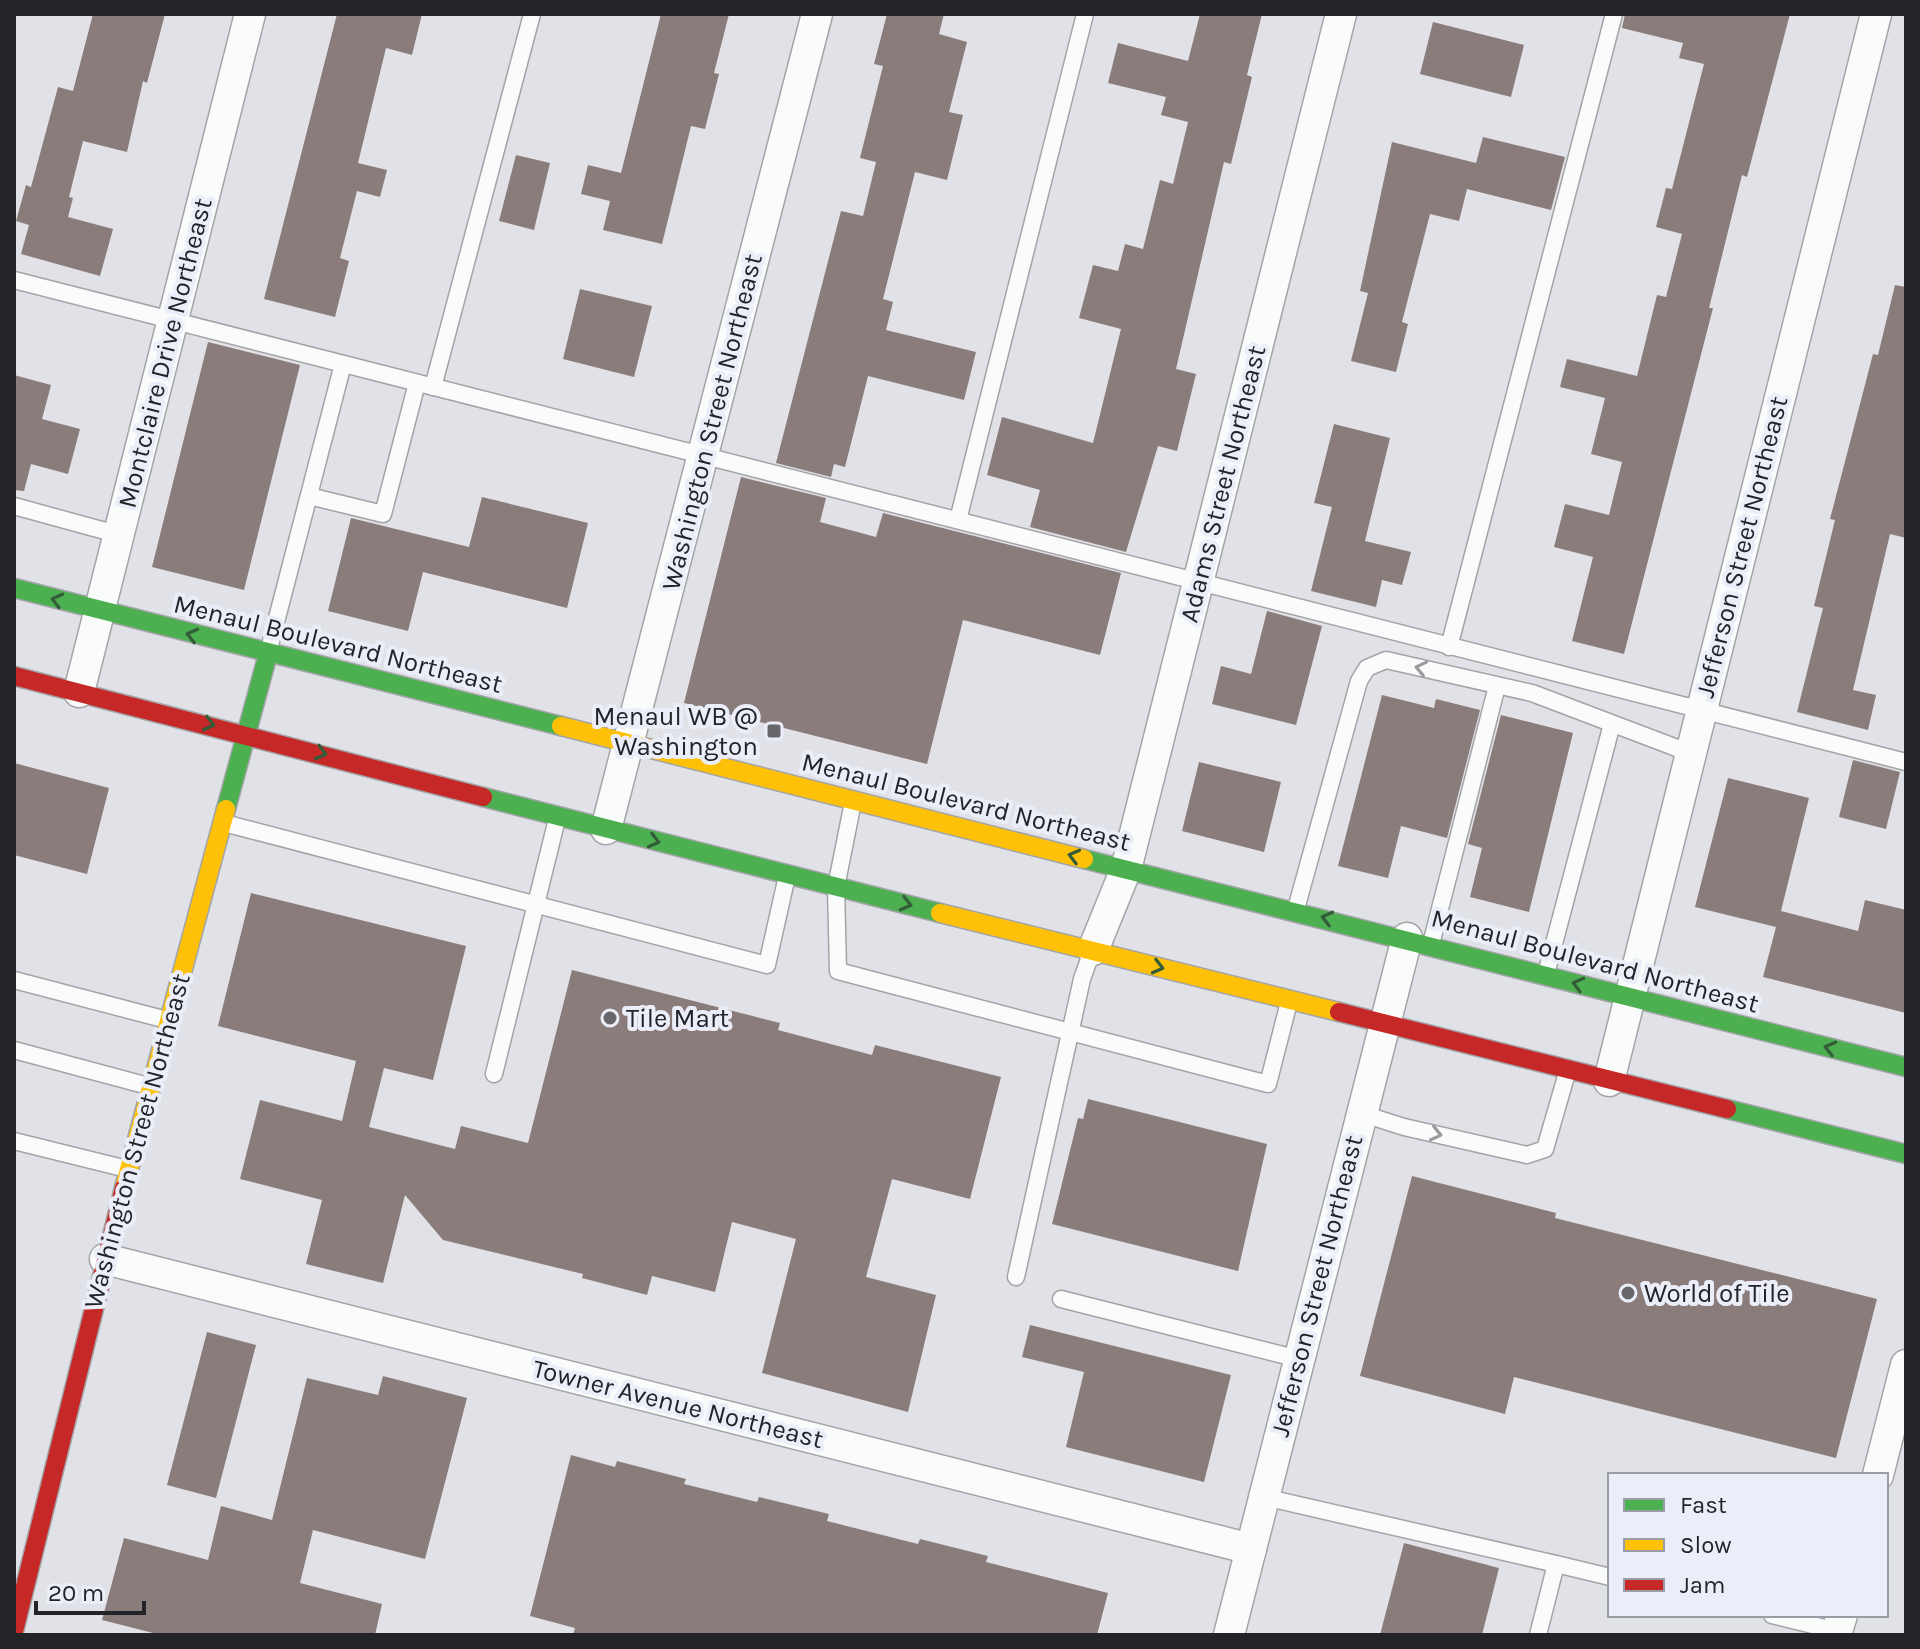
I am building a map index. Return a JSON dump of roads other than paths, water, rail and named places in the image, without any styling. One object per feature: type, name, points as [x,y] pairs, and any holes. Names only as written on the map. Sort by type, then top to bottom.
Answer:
[{"type":"main road","name":"Menaul Boulevard Northeast","points":[[14,588],[1906,1067]]},
{"type":"main road","name":"Washington Street Northeast","points":[[14,1631],[105,1259],[268,654]]},
{"type":"main road","points":[[14,676],[246,733],[558,817],[1906,1154]]},
{"type":"street","name":"Montclaire Drive Northeast","points":[[79,692],[250,14]]},
{"type":"street","name":"Washington Street Northeast","points":[[606,829],[817,14]]},
{"type":"street","name":"Adams Street Northeast","points":[[1093,950],[1126,869],[1341,14]]},
{"type":"street","name":"Jefferson Street Northeast","points":[[1609,1081],[1876,14]]},
{"type":"street","name":"Jefferson Street Northeast","points":[[1229,1635],[1383,1024],[1419,942]]},
{"type":"street","name":"Towner Avenue Northeast","points":[[105,1259],[1251,1549]]},
{"type":"street","points":[[1879,1473],[1906,1365]]},
{"type":"lane","points":[[309,496],[383,514],[425,385],[532,14]]},
{"type":"lane","points":[[958,520],[1085,14]]},
{"type":"lane","points":[[1449,647],[1614,14]]},
{"type":"lane","points":[[14,280],[1906,762]]},
{"type":"lane","points":[[268,654],[343,364]]},
{"type":"lane","points":[[14,506],[120,535]]},
{"type":"lane","points":[[1295,910],[1359,681],[1367,668],[1386,660],[1532,693],[1690,753]]},
{"type":"lane","points":[[1419,942],[1497,686]]},
{"type":"lane","points":[[1546,975],[1612,724]]},
{"type":"lane","points":[[853,800],[836,887],[838,971],[1268,1084],[1289,1000]]},
{"type":"lane","points":[[494,1074],[558,817]]},
{"type":"lane","points":[[222,823],[767,965],[788,874]]},
{"type":"lane","points":[[1016,1277],[1082,979],[1093,950]]},
{"type":"lane","points":[[14,980],[169,1021]]},
{"type":"lane","points":[[14,1050],[152,1087]]},
{"type":"lane","points":[[1360,1113],[1404,1127],[1527,1155],[1545,1149],[1567,1071]]},
{"type":"lane","points":[[14,1141],[129,1169]]},
{"type":"lane","points":[[1061,1299],[1299,1359]]},
{"type":"lane","points":[[1264,1497],[1608,1577]]},
{"type":"lane","points":[[1538,1635],[1556,1564]]},
{"type":"lane","points":[[1783,1617],[1838,1627]]},
{"type":"place","name":"Menaul WB @ Washington","points":[[774,731]]},
{"type":"place","name":"Tile Mart","points":[[610,1018]]},
{"type":"place","name":"World of Tile","points":[[1628,1293]]}]
